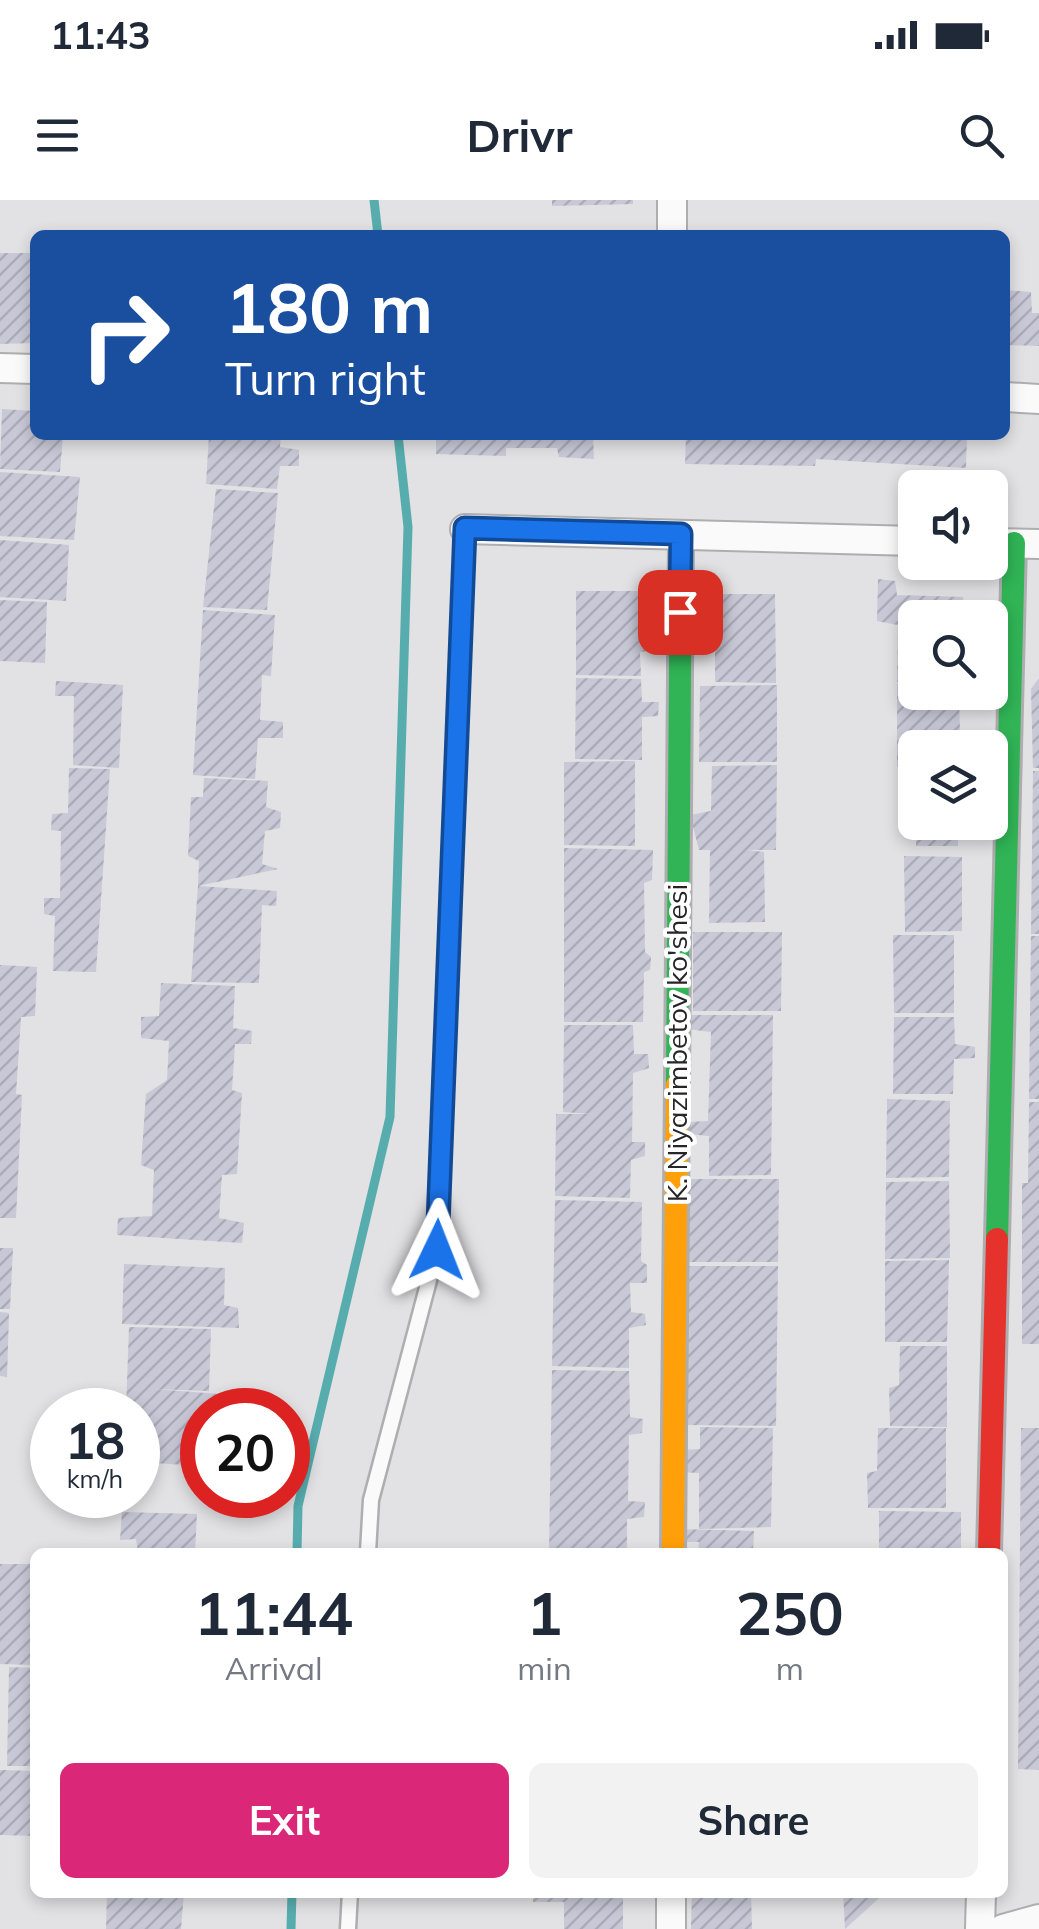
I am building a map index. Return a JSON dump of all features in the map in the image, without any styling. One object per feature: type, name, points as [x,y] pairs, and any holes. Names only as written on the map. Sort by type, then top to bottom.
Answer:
[{"type":"street","points":[[672,200],[672,230]]},
{"type":"street","points":[[0,368],[30,369]]},
{"type":"street","points":[[1010,397],[1039,399]]},
{"type":"street","points":[[465,528],[898,540]]},
{"type":"street","name":"K. Niyazimbetov ko'shesi","points":[[673,1548],[681,534]]},
{"type":"street","points":[[990,1548],[1014,543]]},
{"type":"street","points":[[671,1898],[671,1929]]},
{"type":"street","points":[[980,1929],[981,1898]]},
{"type":"street","points":[[1003,1929],[1039,1919]]},
{"type":"lane","points":[[368,1548],[371,1500],[437,1250],[465,528]]},
{"type":"lane","points":[[348,1929],[350,1898]]},
{"type":"building","points":[[552,200],[633,200],[633,204],[552,206]]},
{"type":"building","points":[[0,253],[30,253],[30,343],[0,344]]},
{"type":"building","points":[[1010,290],[1031,292],[1032,313],[1039,313],[1039,346],[1010,345]]},
{"type":"building","points":[[2,409],[30,411],[30,440],[63,440],[60,472],[0,469]]},
{"type":"building","points":[[209,440],[281,440],[280,447],[299,450],[299,466],[280,466],[277,489],[206,484]]},
{"type":"building","points":[[436,440],[593,440],[594,459],[559,457],[557,448],[506,448],[506,456],[436,454]]},
{"type":"building","points":[[686,440],[967,440],[966,468],[816,459],[815,466],[685,464]]},
{"type":"building","points":[[0,472],[80,477],[74,540],[0,536]]},
{"type":"building","points":[[216,489],[278,493],[267,610],[203,607]]},
{"type":"building","points":[[0,540],[69,545],[66,601],[0,597]]},
{"type":"building","points":[[878,579],[895,581],[897,595],[963,597],[963,600],[898,600],[898,625],[877,621]]},
{"type":"building","points":[[576,591],[640,591],[641,634],[656,637],[656,650],[640,652],[641,676],[576,675]]},
{"type":"building","points":[[715,594],[775,594],[776,683],[715,682]]},
{"type":"building","points":[[0,600],[47,602],[45,663],[0,661]]},
{"type":"building","points":[[203,610],[275,615],[271,676],[262,675],[260,720],[283,722],[283,738],[258,738],[255,779],[193,775]]},
{"type":"building","points":[[576,678],[641,679],[642,702],[659,702],[658,716],[642,717],[642,760],[575,759]]},
{"type":"building","points":[[1039,678],[1039,768],[1033,768],[1031,689]]},
{"type":"building","points":[[56,681],[123,685],[119,768],[73,765],[74,696],[55,696]]},
{"type":"building","points":[[897,684],[898,710],[959,710],[960,730],[898,730],[897,767]]},
{"type":"building","points":[[777,685],[777,762],[699,762],[700,686]]},
{"type":"building","points":[[635,761],[635,846],[564,845],[564,762]]},
{"type":"building","points":[[777,765],[776,850],[747,850],[764,852],[765,922],[709,923],[710,850],[699,850],[690,815],[711,811],[712,766]]},
{"type":"building","points":[[69,768],[110,769],[96,972],[53,971],[55,916],[44,914],[44,898],[60,898],[61,831],[51,830],[52,814],[68,813]]},
{"type":"building","points":[[1033,771],[1039,771],[1039,934],[1031,934]]},
{"type":"building","points":[[204,778],[268,781],[266,807],[281,812],[280,828],[265,831],[262,864],[278,869],[198,886],[199,861],[188,856],[191,797],[203,797]]},
{"type":"building","points":[[916,840],[958,840],[958,846],[916,846]]},
{"type":"building","points":[[564,848],[653,850],[652,880],[644,883],[645,952],[651,957],[650,970],[644,972],[643,1022],[564,1022]]},
{"type":"building","points":[[904,856],[962,857],[962,931],[905,932]]},
{"type":"building","points":[[198,886],[277,891],[276,906],[262,905],[259,983],[191,982]]},
{"type":"building","points":[[693,932],[782,932],[781,1011],[693,1011]]},
{"type":"building","points":[[893,935],[954,935],[954,1013],[894,1013]]},
{"type":"building","points":[[1031,936],[1039,936],[1039,1099],[1029,1099]]},
{"type":"building","points":[[0,965],[37,967],[35,1016],[21,1017],[16,1094],[22,1095],[16,1218],[0,1218]]},
{"type":"building","points":[[161,983],[235,986],[233,1028],[252,1031],[251,1044],[235,1044],[232,1090],[242,1093],[237,1174],[222,1175],[219,1218],[244,1223],[242,1243],[117,1235],[118,1218],[152,1216],[154,1170],[141,1165],[146,1094],[167,1080],[169,1041],[141,1038],[141,1017],[159,1016]]},
{"type":"building","points":[[689,1015],[773,1015],[771,1175],[709,1176],[709,1136],[688,1134],[689,1122],[708,1121],[711,1032],[688,1029]]},
{"type":"building","points":[[894,1017],[954,1017],[955,1044],[975,1047],[975,1058],[954,1059],[953,1094],[893,1094]]},
{"type":"building","points":[[564,1025],[633,1025],[634,1054],[648,1054],[649,1068],[633,1073],[632,1142],[645,1142],[645,1156],[631,1160],[630,1198],[555,1196],[556,1114],[591,1114],[563,1112]]},
{"type":"building","points":[[887,1099],[950,1101],[949,1177],[886,1178]]},
{"type":"building","points":[[1029,1102],[1039,1102],[1039,1344],[1022,1344],[1022,1183],[1028,1183]]},
{"type":"building","points":[[689,1179],[779,1179],[778,1262],[689,1262]]},
{"type":"building","points":[[949,1181],[950,1258],[885,1259],[886,1182]]},
{"type":"building","points":[[555,1200],[642,1202],[641,1261],[647,1265],[647,1283],[630,1283],[631,1312],[645,1314],[646,1325],[629,1328],[629,1368],[552,1366]]},
{"type":"building","points":[[0,1248],[13,1248],[10,1309],[0,1309]]},
{"type":"building","points":[[949,1260],[947,1342],[885,1342],[885,1261]]},
{"type":"building","points":[[124,1264],[225,1268],[224,1305],[238,1308],[239,1328],[122,1324]]},
{"type":"building","points":[[689,1266],[778,1266],[776,1426],[687,1425]]},
{"type":"building","points":[[0,1312],[9,1313],[7,1377],[0,1376]]},
{"type":"building","points":[[129,1327],[211,1329],[209,1388],[127,1388]]},
{"type":"building","points":[[900,1346],[947,1346],[947,1427],[890,1426],[889,1388],[899,1385]]},
{"type":"building","points":[[552,1370],[629,1371],[630,1417],[643,1419],[642,1433],[629,1435],[628,1501],[645,1502],[644,1517],[627,1519],[627,1548],[549,1548]]},
{"type":"building","points":[[160,1389],[180,1391],[180,1465],[160,1463]]},
{"type":"building","points":[[700,1427],[773,1428],[771,1527],[699,1529],[699,1473],[680,1472],[681,1450],[700,1449]]},
{"type":"building","points":[[878,1428],[946,1428],[946,1508],[868,1508],[867,1473],[877,1471]]},
{"type":"building","points":[[1021,1428],[1039,1428],[1039,1770],[1018,1769]]},
{"type":"building","points":[[879,1511],[961,1512],[961,1548],[879,1548]]},
{"type":"building","points":[[160,1513],[197,1518],[195,1548],[138,1548],[136,1539],[120,1540],[122,1518],[160,1518]]},
{"type":"building","points":[[678,1529],[754,1531],[753,1548],[698,1548],[699,1542],[678,1542]]},
{"type":"building","points":[[0,1564],[30,1564],[30,1665],[0,1664]]},
{"type":"building","points":[[9,1667],[30,1668],[30,1766],[7,1766]]},
{"type":"building","points":[[0,1770],[30,1771],[30,1836],[0,1835]]},
{"type":"building","points":[[107,1898],[184,1898],[181,1929],[106,1929]]},
{"type":"building","points":[[533,1898],[623,1898],[623,1929],[564,1929],[564,1902],[533,1902]]},
{"type":"building","points":[[692,1898],[751,1898],[752,1929],[691,1929]]},
{"type":"building","points":[[843,1898],[879,1898],[845,1929]]},
{"type":"waterway","points":[[374,200],[377,230]]},
{"type":"waterway","points":[[297,1548],[298,1506],[390,1117],[408,527],[399,440]]},
{"type":"waterway","points":[[291,1929],[292,1898]]},
{"type":"traffic: fast","points":[[677,1085],[681,534]]},
{"type":"traffic: fast","points":[[997,1239],[1014,543]]},
{"type":"traffic: slow","points":[[673,1548],[677,1085]]},
{"type":"traffic: jam","points":[[989,1548],[997,1239]]},
{"type":"route","points":[[437,1250],[465,528],[681,534],[680,612]]}]
